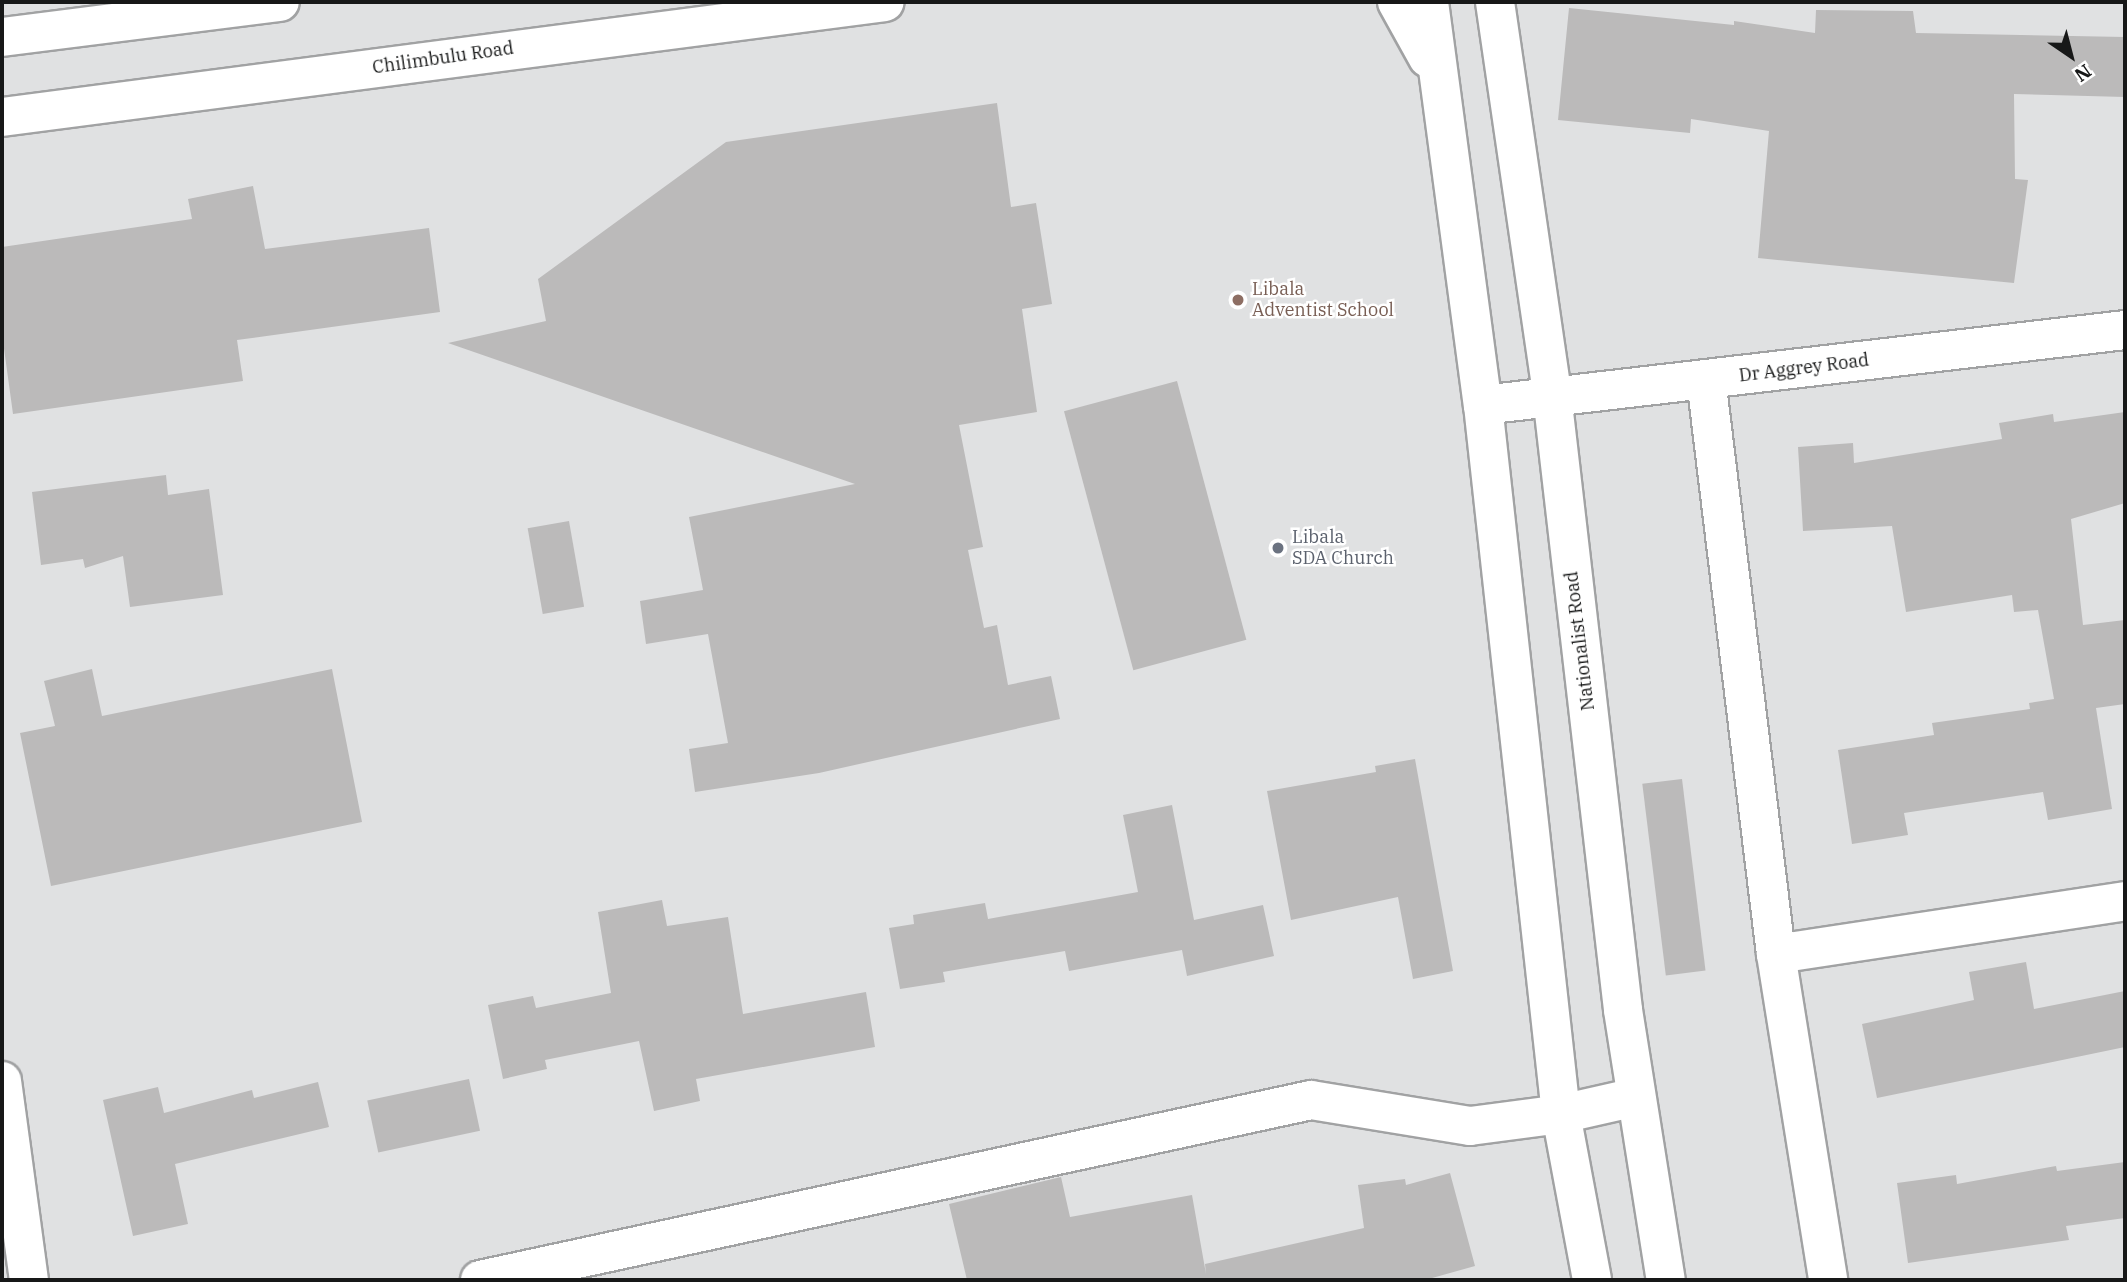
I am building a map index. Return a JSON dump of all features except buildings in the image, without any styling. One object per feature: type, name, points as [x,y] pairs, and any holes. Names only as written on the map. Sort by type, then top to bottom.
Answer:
[{"type":"main road","points":[[2,37],[280,2]]},
{"type":"main road","name":"Chilimbulu Road","points":[[2,117],[885,2]]},
{"type":"main road","points":[[1397,2],[1417,32],[1441,89]]},
{"type":"main road","points":[[1429,2],[1483,404],[1561,1114],[1592,1280]]},
{"type":"main road","name":"Nationalist Road","points":[[1495,2],[1552,396],[1636,1097],[1666,1280]]},
{"type":"main road","points":[[1503,2],[1503,52]]},
{"type":"main road","name":"Dr Aggrey Road","points":[[1483,404],[2125,330]]},
{"type":"main road","points":[[1706,379],[1776,954],[1828,1280]]},
{"type":"main road","points":[[1776,954],[2125,901]]},
{"type":"main road","points":[[2,1081],[29,1280]]},
{"type":"main road","points":[[480,1280],[1311,1100],[1470,1126],[1561,1114],[1636,1097]]},
{"type":"place","name":"Libala Adventist School","points":[[1238,300]]},
{"type":"place","name":"Libala SDA Church","points":[[1278,548]]}]
